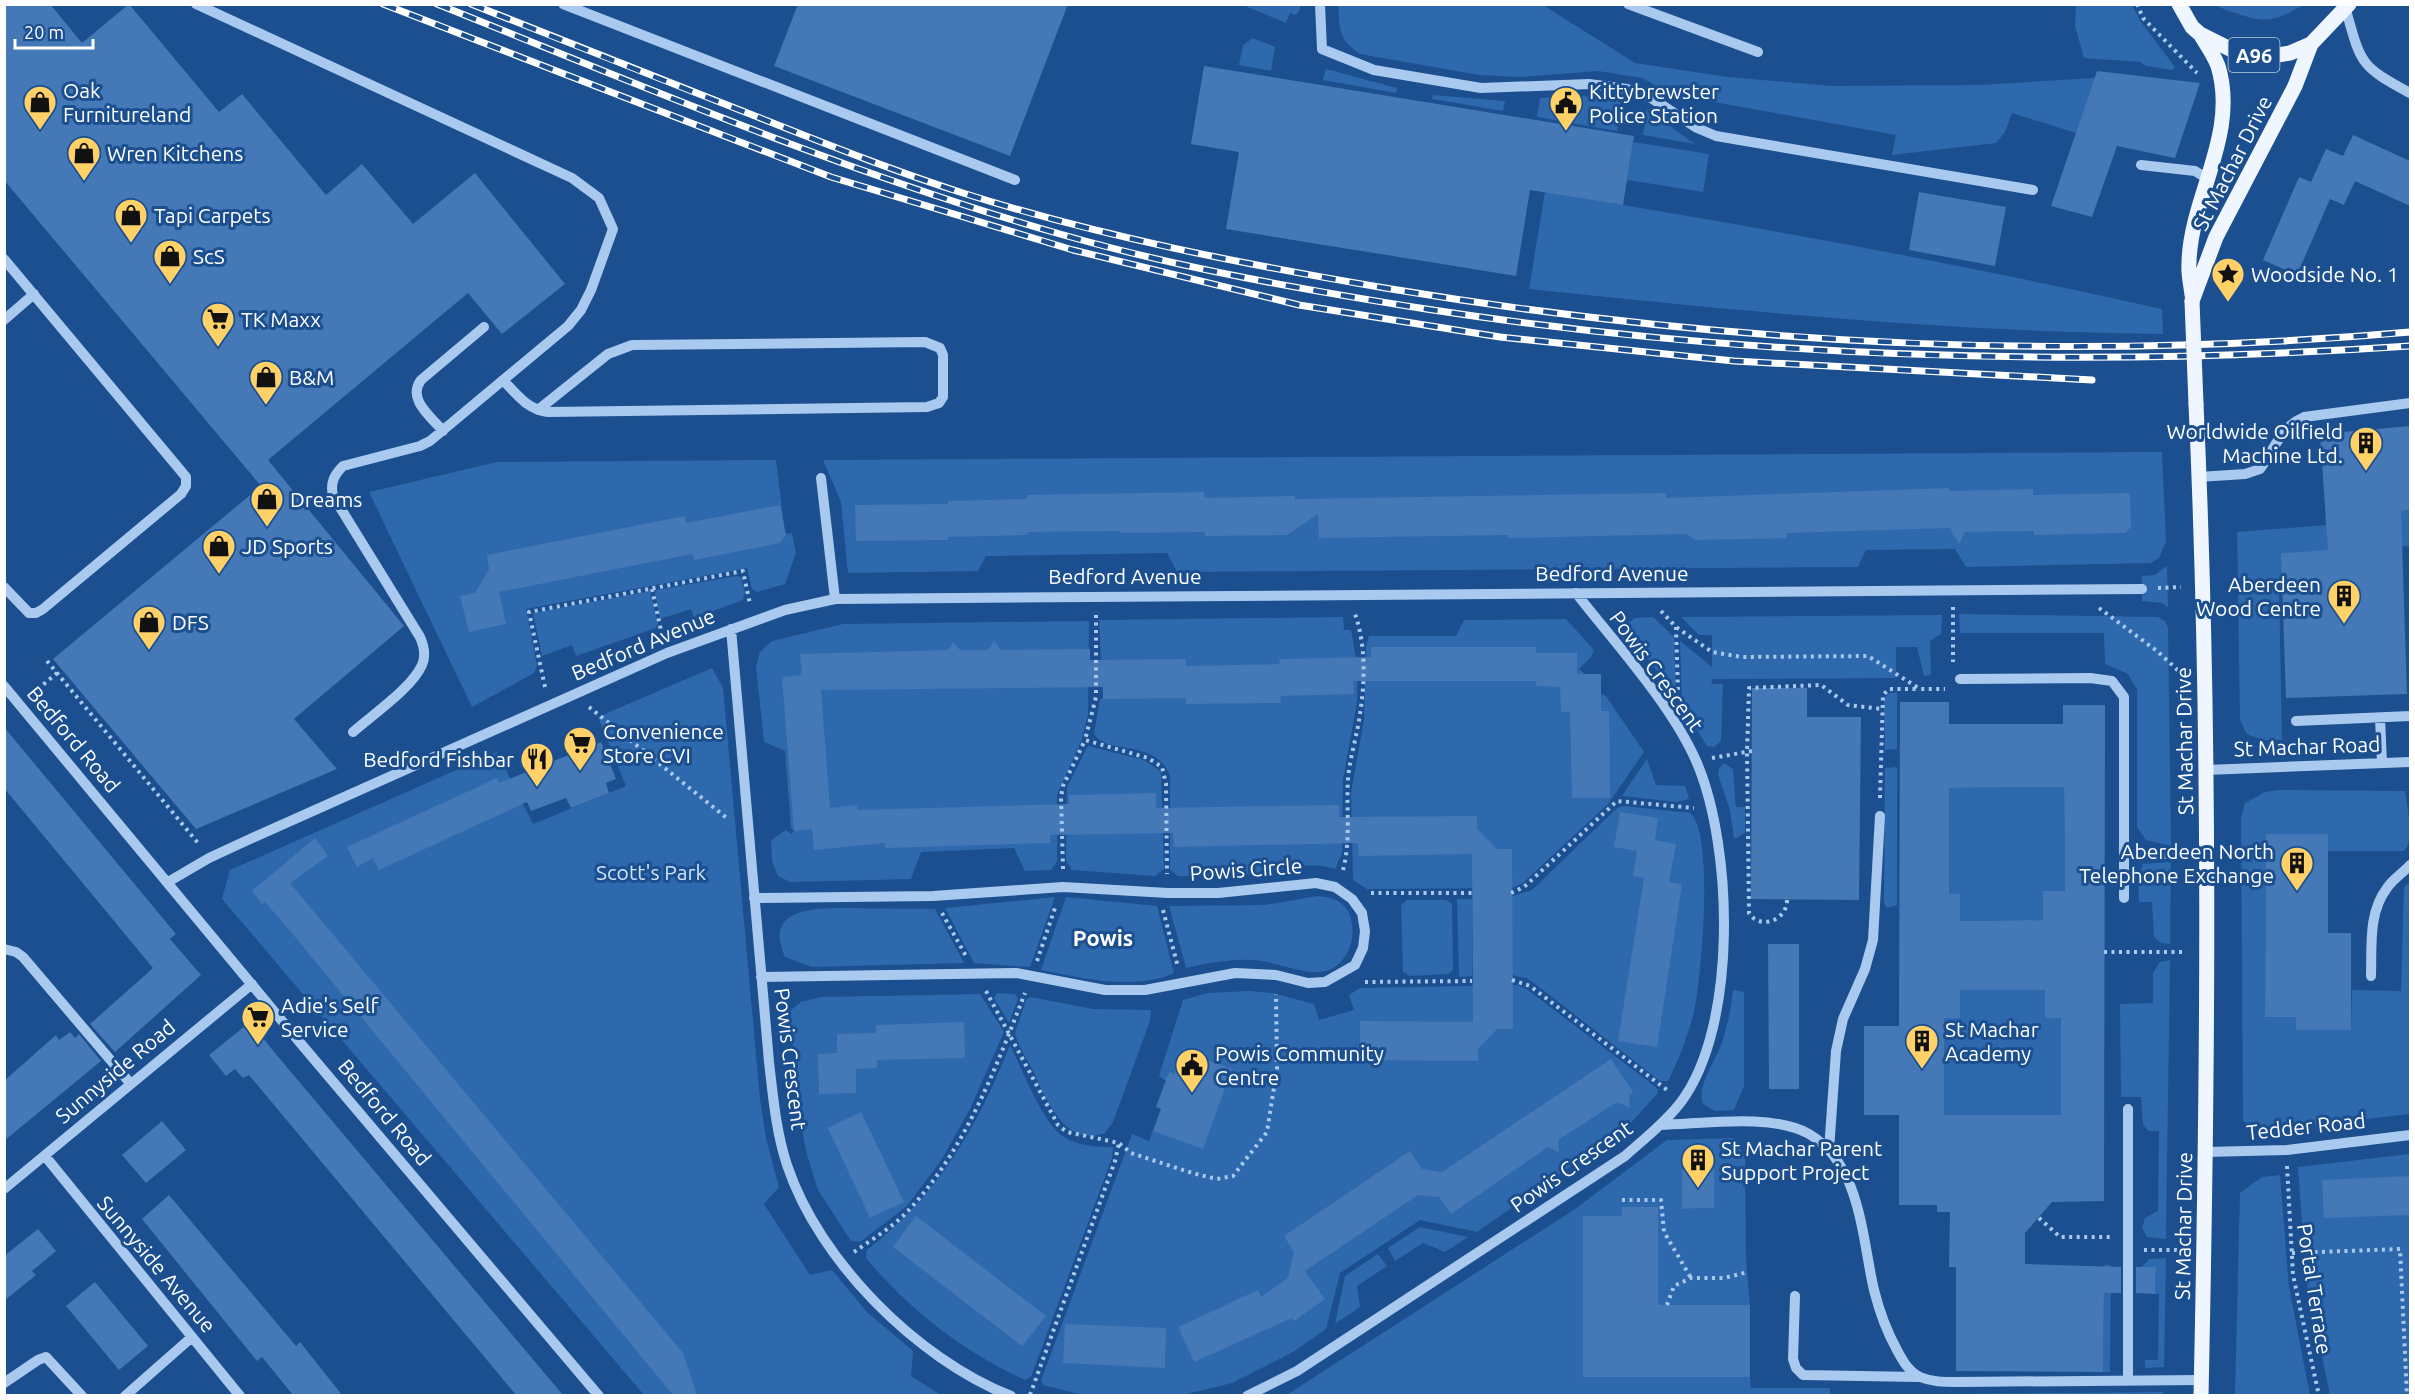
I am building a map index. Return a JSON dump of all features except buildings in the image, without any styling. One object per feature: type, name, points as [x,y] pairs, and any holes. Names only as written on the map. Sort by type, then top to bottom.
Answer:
[{"type":"main road","name":"A96","points":[[2179,4],[2192,27],[2200,34],[2238,53],[2265,57],[2290,53],[2311,44],[2347,7]]},
{"type":"main road","name":"St Machar Drive","points":[[2200,34],[2218,66],[2222,112],[2218,145],[2188,262],[2192,301],[2199,477],[2207,854],[2201,1388]]},
{"type":"main road","name":"St Machar Drive","points":[[2192,301],[2216,237],[2295,86],[2311,44]]},
{"type":"street","points":[[196,4],[572,178],[599,198],[613,229],[581,310],[568,326],[443,431],[420,446],[343,466],[335,474],[331,486],[333,496],[420,637],[424,649],[422,664],[413,679],[353,732]]},
{"type":"street","points":[[563,4],[1015,180]]},
{"type":"street","points":[[1320,4],[1322,49],[1374,70],[1480,88],[1589,84],[1627,89],[1645,94],[1697,128],[1716,136],[2033,190]]},
{"type":"street","points":[[1628,4],[1758,52]]},
{"type":"street","points":[[2347,7],[2357,52],[2369,69],[2410,93]]},
{"type":"street","points":[[2141,165],[2195,171],[2208,179]]},
{"type":"street","points":[[4,259],[182,469],[186,477],[186,486],[181,494],[36,613],[28,613],[4,586]]},
{"type":"street","points":[[4,320],[34,294]]},
{"type":"street","points":[[443,431],[417,401],[414,394],[415,387],[420,380],[484,327]]},
{"type":"street","points":[[503,380],[526,404],[538,410],[933,406],[944,398],[943,355],[940,348],[925,342],[632,345],[608,354],[538,410]]},
{"type":"street","points":[[2199,477],[2245,474],[2260,469],[2279,436],[2291,422],[2304,417],[2410,403]]},
{"type":"street","points":[[821,478],[835,599]]},
{"type":"street","name":"Bedford Avenue","points":[[168,882],[250,838],[667,653],[803,605],[835,599],[2142,589]]},
{"type":"street","name":"Powis Crescent","points":[[1247,1395],[1296,1371],[1369,1325],[1625,1156],[1660,1125],[1682,1101],[1700,1068],[1711,1036],[1721,989],[1722,883],[1712,810],[1697,762],[1680,731],[1576,593]]},
{"type":"street","name":"Powis Crescent","points":[[731,629],[761,977],[776,1119],[786,1164],[801,1201],[840,1262],[886,1312],[910,1333],[975,1378],[1011,1395]]},
{"type":"street","points":[[1960,679],[2090,678],[2112,681],[2120,688],[2124,697],[2124,898]]},
{"type":"street","name":"Bedford Road","points":[[4,686],[599,1395]]},
{"type":"street","points":[[4,705],[17,701]]},
{"type":"street","points":[[2296,721],[2410,716]]},
{"type":"street","points":[[2380,718],[2382,763]]},
{"type":"street","name":"St Machar Road","points":[[2206,770],[2410,762]]},
{"type":"street","points":[[1828,1150],[1836,1051],[1843,1019],[1865,969],[1873,940],[1880,816]]},
{"type":"street","points":[[2124,854],[2207,854]]},
{"type":"street","points":[[2371,976],[2373,921],[2378,901],[2388,885],[2410,864]]},
{"type":"street","name":"Powis Circle","points":[[754,898],[933,896],[1063,886],[1163,893],[1253,891],[1296,883],[1316,883],[1335,887]]},
{"type":"street","points":[[761,977],[1016,974],[1105,990],[1145,990],[1235,973],[1276,975],[1308,983],[1325,982],[1341,975],[1355,964],[1363,948],[1365,931],[1362,913],[1352,899],[1335,887]]},
{"type":"street","points":[[4,949],[16,952],[23,957],[130,1083]]},
{"type":"street","name":"Sunnyside Road","points":[[4,1190],[252,984]]},
{"type":"street","points":[[2128,1109],[2128,1380]]},
{"type":"street","points":[[1660,1125],[1782,1124],[1809,1134],[1828,1150],[1847,1179],[1856,1204],[1874,1293],[1891,1340],[1906,1367],[1919,1377]]},
{"type":"street","name":"Tedder Road","points":[[2205,1152],[2287,1150],[2410,1135]]},
{"type":"street","name":"Sunnyside Avenue","points":[[45,1156],[240,1395]]},
{"type":"street","points":[[1795,1296],[1793,1359],[1796,1368],[1803,1375],[1919,1377],[1934,1381],[1956,1382],[2128,1380],[2201,1388]]},
{"type":"street","points":[[125,1395],[192,1337]]},
{"type":"street","points":[[4,1383],[46,1357],[82,1395]]},
{"type":"path","points":[[2137,4],[2143,18],[2200,77]]},
{"type":"path","points":[[549,705],[529,612],[743,571],[754,621]]},
{"type":"path","points":[[652,589],[667,653]]},
{"type":"path","points":[[2073,590],[2157,651],[2204,695]]},
{"type":"path","points":[[1644,593],[1676,627],[1701,646],[1726,656],[1868,656],[1920,689]]},
{"type":"path","points":[[1335,887],[1347,854],[1348,775],[1361,714],[1363,673],[1359,627],[1347,594]]},
{"type":"path","points":[[840,1262],[903,1216],[916,1202],[955,1144],[978,1104],[1009,1033],[1063,886],[1061,797],[1063,786],[1085,740],[1096,697],[1096,623]]},
{"type":"path","points":[[1952,624],[1953,672],[1960,679]]},
{"type":"path","points":[[1676,627],[1680,731]]},
{"type":"path","points":[[46,661],[190,833]]},
{"type":"path","points":[[17,701],[57,673]]},
{"type":"path","points":[[1787,900],[1785,912],[1781,918],[1759,920],[1749,913],[1749,688],[1752,686],[1821,686],[1848,705],[1882,709]]},
{"type":"path","points":[[1880,816],[1883,695],[1889,689],[1934,691]]},
{"type":"path","points":[[573,694],[749,833]]},
{"type":"path","points":[[1085,740],[1148,758],[1155,761],[1165,774],[1163,893],[1182,982]]},
{"type":"path","points":[[1697,762],[1749,752]]},
{"type":"path","points":[[1511,892],[1524,887],[1617,801],[1712,810]]},
{"type":"path","points":[[1371,893],[1472,893]]},
{"type":"path","points":[[933,896],[1058,1125],[1067,1132],[1119,1143],[1131,1153],[1217,1179],[1233,1176],[1267,1132],[1277,1068],[1276,975]]},
{"type":"path","points":[[2104,952],[2207,952]]},
{"type":"path","points":[[1512,980],[1530,986],[1682,1101]]},
{"type":"path","points":[[1325,982],[1472,981]]},
{"type":"path","points":[[1029,1395],[1115,1161],[1119,1143]]},
{"type":"path","name":"Portal Terrace","points":[[2287,1150],[2292,1252],[2304,1332],[2319,1395]]},
{"type":"path","points":[[1622,1200],[1661,1200],[1664,1232],[1691,1278]]},
{"type":"path","points":[[2039,1218],[2060,1237],[2112,1237],[2128,1249],[2203,1250]]},
{"type":"path","points":[[2292,1252],[2400,1249],[2407,1395]]},
{"type":"path","points":[[1667,1305],[1674,1286],[1691,1278],[1724,1278],[1748,1272]]},
{"type":"green space","points":[[1243,5],[1300,5],[1300,10],[1296,15],[1290,13],[1286,23]]},
{"type":"green space","points":[[1338,5],[1543,5],[1635,63],[1728,77],[1831,86],[1981,85],[2095,78],[2076,133],[2012,113],[2005,132],[1996,143],[1892,155],[1896,135],[1670,94],[1642,78],[1598,71],[1520,77],[1479,75],[1360,54],[1344,38],[1340,27]]},
{"type":"green space","points":[[2076,5],[2132,5],[2141,22],[2175,67],[2172,70],[2147,66],[2140,62],[2084,58],[2075,26]]},
{"type":"green space","points":[[2216,5],[2303,5],[2279,17],[2265,20],[2249,17]]},
{"type":"green space","points":[[1253,38],[1275,47],[1271,71],[1239,65],[1243,45]]},
{"type":"green space","points":[[1326,69],[1397,88],[1396,93],[1323,80]]},
{"type":"green space","points":[[1433,95],[1505,101],[1503,111],[1432,99]]},
{"type":"green space","points":[[1583,96],[1621,101],[1617,131],[1537,117],[1540,98]]},
{"type":"green space","points":[[1647,110],[1695,144],[1643,135]]},
{"type":"green space","points":[[1633,142],[1709,154],[1703,192],[1627,180]]},
{"type":"green space","points":[[1545,192],[1855,246],[2162,309],[2163,334],[1925,325],[1529,289]]},
{"type":"green space","points":[[2162,452],[2166,541],[2159,558],[2151,563],[1966,567],[1955,549],[1866,550],[1858,567],[1177,572],[1167,553],[986,556],[978,571],[848,573],[841,502],[823,460]]},
{"type":"green space","points":[[776,460],[785,534],[792,533],[796,553],[785,584],[757,592],[752,589],[747,568],[526,609],[537,665],[534,673],[472,707],[369,492],[497,462]]},
{"type":"green space","points":[[2410,510],[2410,546],[2282,553],[2282,580],[2238,581],[2237,532],[2326,525],[2325,517]]},
{"type":"green space","points":[[2167,566],[2168,607],[2162,603],[2142,601],[2142,576],[2155,575]]},
{"type":"green space","points":[[741,577],[745,592],[743,600],[694,618],[691,609],[660,619],[655,593],[657,590]]},
{"type":"green space","points":[[2279,588],[2282,740],[2263,740],[2247,734],[2240,720],[2238,589]]},
{"type":"green space","points":[[650,591],[658,624],[656,628],[576,656],[572,645],[542,656],[533,613]]},
{"type":"green space","points":[[1959,614],[2158,617],[2165,621],[2168,628],[2171,846],[2146,840],[2137,827],[2137,690],[2128,674],[2105,664],[2104,633],[1960,633]]},
{"type":"green space","points":[[1942,615],[1941,634],[1930,641],[1931,675],[1924,676],[1917,647],[1896,647],[1896,678],[1713,679],[1711,684],[1723,684],[1721,741],[1714,747],[1707,746],[1682,706],[1680,641],[1712,667],[1712,635],[1699,635],[1681,617]]},
{"type":"green space","points":[[1343,617],[1344,630],[1351,630],[1358,669],[1357,702],[1343,780],[1342,853],[1335,869],[1312,865],[1253,874],[1178,876],[1170,870],[1170,776],[1163,764],[1154,756],[1101,741],[1094,734],[1100,699],[1103,698],[1099,620]]},
{"type":"green space","points":[[1653,617],[1674,637],[1676,697],[1626,629],[1627,624],[1635,618]]},
{"type":"green space","points":[[1566,619],[1594,650],[1591,657],[1579,669],[1585,674],[1601,674],[1601,694],[1606,696],[1644,752],[1608,804],[1523,883],[1512,888],[1367,889],[1353,880],[1351,793],[1364,720],[1366,647],[1369,636],[1456,636],[1464,620]]},
{"type":"green space","points":[[1089,621],[1088,715],[1082,739],[1057,795],[1057,861],[1051,870],[1025,871],[1014,848],[921,852],[911,879],[790,882],[778,876],[772,861],[771,840],[786,830],[791,834],[794,831],[791,828],[785,751],[764,742],[756,666],[760,652],[772,641],[843,624]]},
{"type":"green space","name":"Scott's Park","points":[[712,668],[723,688],[760,1099],[766,1138],[779,1187],[764,1204],[810,1275],[832,1270],[867,1312],[913,1351],[911,1376],[941,1395],[644,1395],[222,899],[230,870],[497,752],[533,824],[626,786],[598,717]]},
{"type":"green space","points":[[1889,693],[1897,693],[1897,749],[1885,750],[1884,699]]},
{"type":"green space","points":[[1088,746],[1144,760],[1161,772],[1164,869],[1155,876],[1072,870],[1066,860],[1067,787]]},
{"type":"green space","points":[[1647,759],[1656,785],[1685,786],[1689,799],[1677,802],[1622,796]]},
{"type":"green space","points":[[1724,763],[1733,769],[1736,807],[1745,807],[1745,833],[1734,839],[1730,810],[1718,775],[1719,768]]},
{"type":"green space","points":[[1897,767],[1897,905],[1887,908],[1884,903],[1885,768]]},
{"type":"green space","points":[[2064,787],[2065,891],[2043,891],[2043,920],[1960,921],[1959,894],[1949,894],[1949,788]]},
{"type":"green space","points":[[2278,790],[2405,791],[2410,831],[2404,851],[2328,851],[2327,834],[2266,834],[2265,1017],[2296,1017],[2296,1030],[2351,1030],[2352,990],[2401,991],[2404,887],[2410,882],[2410,1114],[2263,1131],[2252,1129],[2243,1120],[2241,818],[2245,803],[2265,792]]},
{"type":"green space","points":[[1624,806],[1690,813],[1698,826],[1702,848],[1704,908],[1697,995],[1686,1038],[1668,1081],[1660,1081],[1534,983],[1526,978],[1512,975],[1512,896],[1532,890],[1617,808]]},
{"type":"green space","points":[[2171,862],[2170,944],[2161,943],[2154,937],[2152,902],[2139,902],[2138,878],[2143,864]]},
{"type":"green space","points":[[1317,896],[1330,898],[1342,904],[1348,911],[1352,926],[1348,951],[1340,963],[1330,970],[1306,971],[1254,960],[1220,962],[1186,968],[1169,906],[1265,905]]},
{"type":"green space","points":[[1055,897],[1030,967],[974,963],[945,908]]},
{"type":"green space","points":[[1066,897],[1157,906],[1174,973],[1159,978],[1125,982],[1090,979],[1041,970]]},
{"type":"green space","points":[[1457,899],[1472,899],[1472,976],[1459,977]]},
{"type":"green space","points":[[1407,900],[1446,900],[1452,904],[1453,970],[1449,974],[1410,976],[1403,972],[1401,905]]},
{"type":"green space","points":[[834,908],[935,909],[964,963],[812,967],[785,957],[780,943],[780,931],[790,917],[810,910]]},
{"type":"green space","points":[[2170,960],[2166,1239],[2147,1237],[2142,1228],[2145,1218],[2158,1211],[2159,1131],[2149,1131],[2143,1125],[2141,1097],[2121,1097],[2120,1004],[2153,1003],[2153,973],[2160,962]]},
{"type":"green space","points":[[1517,985],[1528,990],[1657,1088],[1658,1093],[1627,1127],[1477,1232],[1420,1220],[1340,1273],[1326,1329],[1293,1352],[1232,1383],[1178,1396],[1083,1395],[1043,1385],[1041,1381],[1132,1134],[1149,1141],[1161,1109],[1166,1081],[1159,1076],[1183,1000],[1208,993],[1249,991],[1272,993],[1314,1004],[1319,1020],[1354,1010],[1349,995],[1360,988]]},
{"type":"green space","points":[[1733,990],[1744,992],[1744,1086],[1734,1110],[1715,1111],[1703,1104],[1702,1089],[1724,1035]]},
{"type":"green space","points":[[1960,990],[2045,990],[2061,1018],[2061,1115],[1944,1115],[1944,1018],[1960,1017]]},
{"type":"green space","points":[[997,993],[1015,994],[1018,999],[1009,1023],[994,998]]},
{"type":"green space","points":[[980,994],[1004,1032],[970,1109],[942,1159],[907,1206],[860,1242],[851,1241],[818,1190],[807,1155],[798,1111],[790,1011],[801,1002],[821,997]]},
{"type":"green space","points":[[1030,997],[1093,1009],[1151,1010],[1150,1021],[1113,1122],[1105,1133],[1091,1136],[1079,1134],[1068,1128],[1051,1107],[1020,1048],[1015,1033],[1026,1000]]},
{"type":"green space","points":[[1010,1045],[1039,1105],[1060,1134],[1079,1143],[1113,1147],[1112,1158],[1031,1377],[1025,1380],[980,1356],[939,1328],[900,1295],[866,1258],[867,1250],[915,1206],[953,1158],[984,1104]]},
{"type":"green space","points":[[1735,1138],[1745,1158],[1746,1261],[1750,1305],[1658,1305],[1622,1216],[1583,1216],[1583,1377],[1750,1377],[1751,1388],[1830,1388],[1830,1395],[2163,1392],[2163,1396],[1285,1396],[1575,1209],[1667,1140]],"holes":[[[1714,1170],[1714,1208],[1682,1209],[1682,1171]]]},
{"type":"green space","points":[[2410,1154],[2410,1395],[2330,1395],[2306,1279],[2298,1167]]},
{"type":"green space","points":[[2280,1175],[2289,1287],[2310,1395],[2235,1395],[2240,1193],[2262,1177]]},
{"type":"green space","points":[[1420,1227],[1468,1237],[1445,1252],[1423,1243],[1395,1261],[1388,1248]]},
{"type":"green space","points":[[1378,1254],[1387,1266],[1357,1286],[1360,1307],[1335,1324],[1345,1276]]},
{"type":"green space","points":[[2166,1258],[2164,1367],[2145,1368],[2145,1360],[2158,1360],[2159,1294],[2155,1294],[2156,1267],[2142,1267],[2149,1259]]},
{"type":"green space","points":[[2104,1265],[2111,1265],[2110,1372],[2103,1372]]},
{"type":"railway","points":[[383,4],[831,177],[1073,250],[1299,305],[1500,337],[1734,361],[2092,380]]},
{"type":"railway","points":[[437,4],[828,158],[986,212],[1156,259],[1336,294],[1549,326],[1671,339],[1917,354],[2163,357],[2410,346]]},
{"type":"railway","points":[[471,4],[830,146],[966,194],[1069,223],[1174,248],[1385,288],[1639,323],[1896,342],[2025,346],[2153,346],[2282,341],[2410,332]]},
{"type":"place","name":"Oak Furnitureland","points":[[40,131]]},
{"type":"place","name":"Kittybrewster Police Station","points":[[1566,132]]},
{"type":"place","name":"Wren Kitchens","points":[[84,182]]},
{"type":"place","name":"Tapi Carpets","points":[[131,244]]},
{"type":"place","name":"ScS","points":[[170,285]]},
{"type":"place","name":"Woodside No. 1","points":[[2228,303]]},
{"type":"place","name":"TK Maxx","points":[[218,348]]},
{"type":"place","name":"B&M","points":[[266,406]]},
{"type":"place","name":"Worldwide Oilfield Machine Ltd.","points":[[2366,472]]},
{"type":"place","name":"Dreams","points":[[267,528]]},
{"type":"place","name":"JD Sports","points":[[219,575]]},
{"type":"place","name":"Aberdeen Wood Centre","points":[[2344,625]]},
{"type":"place","name":"DFS","points":[[149,651]]},
{"type":"place","name":"Convenience Store CVI","points":[[580,772]]},
{"type":"place","name":"Bedford Fishbar","points":[[537,788]]},
{"type":"place","name":"Aberdeen North Telephone Exchange","points":[[2297,892]]},
{"type":"place","name":"Adie's Self Service","points":[[258,1046]]},
{"type":"place","name":"St Machar Academy","points":[[1922,1070]]},
{"type":"place","name":"Powis Community Centre","points":[[1192,1094]]},
{"type":"place","name":"St Machar Parent Support Project","points":[[1698,1189]]},
{"type":"district","name":"Powis","points":[[1103,937]]}]
